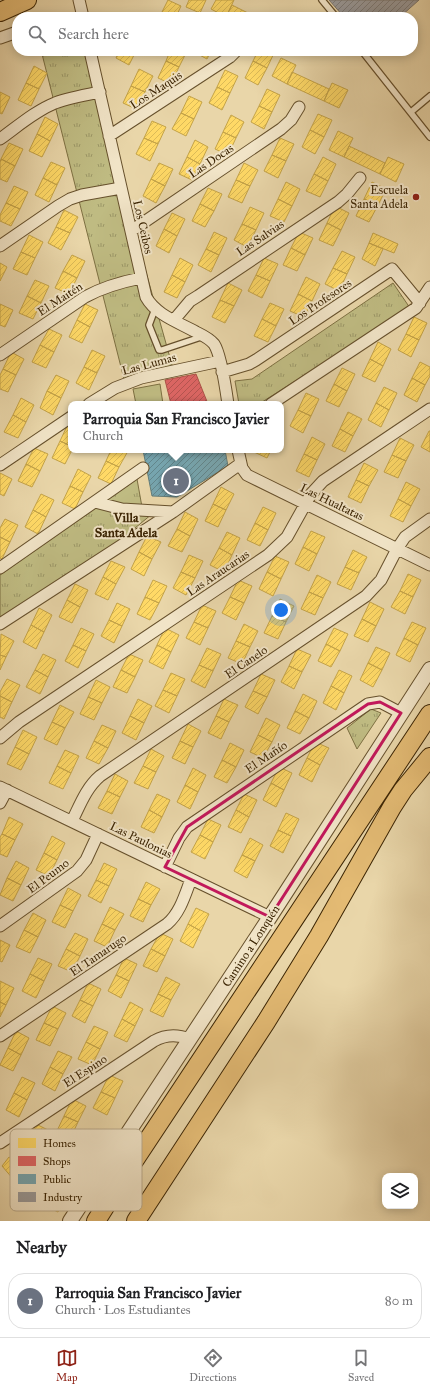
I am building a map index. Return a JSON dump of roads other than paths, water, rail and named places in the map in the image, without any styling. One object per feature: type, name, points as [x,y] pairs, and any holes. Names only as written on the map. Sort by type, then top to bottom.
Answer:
[{"type":"main road","points":[[0,12],[27,0]]},
{"type":"main road","name":"Camino a Lonquén","points":[[142,1149],[430,714]]},
{"type":"main road","points":[[136,1221],[266,1022],[320,936],[392,807],[423,777],[430,757]]},
{"type":"main road","points":[[397,763],[423,777]]},
{"type":"main road","name":"Camino a Lonquén","points":[[96,1221],[102,1211]]},
{"type":"street","points":[[80,0],[82,12]]},
{"type":"street","points":[[0,38],[12,34]]},
{"type":"street","name":"Los Ceibos","points":[[91,56],[146,297],[155,309],[204,336],[214,344],[217,349],[221,366]]},
{"type":"street","name":"Los Maquis","points":[[109,136],[231,56]]},
{"type":"street","points":[[0,139],[42,110],[54,104],[100,92]]},
{"type":"street","name":"Las Docas","points":[[131,231],[281,130],[291,120],[299,107]]},
{"type":"street","name":"Las Salvias","points":[[174,320],[190,301],[338,202],[347,194],[360,178]]},
{"type":"street","points":[[0,246],[58,206],[70,200],[82,195],[121,188]]},
{"type":"street","name":"Los Profesores","points":[[221,366],[249,364],[392,269],[420,303]]},
{"type":"street","name":"El Maitén","points":[[0,355],[85,297],[110,285],[141,278]]},
{"type":"street","points":[[276,401],[416,308],[430,287]]},
{"type":"street","points":[[221,366],[227,401]]},
{"type":"street","name":"Las Lumas","points":[[94,401],[115,388],[141,378],[221,366]]},
{"type":"street","name":"Las Araucarias","points":[[0,738],[19,722],[272,552],[282,544],[291,531],[311,494],[323,481],[430,409]]},
{"type":"street","points":[[0,465],[68,419]]},
{"type":"street","points":[[0,624],[173,512],[240,464],[238,453]]},
{"type":"street","name":"Las Hualtatas","points":[[240,464],[247,475],[430,564]]},
{"type":"street","points":[[0,568],[143,468]]},
{"type":"street","points":[[95,502],[122,509],[173,512]]},
{"type":"street","name":"El Canelo","points":[[72,821],[86,792],[96,780],[366,596],[381,580],[397,549],[409,534],[430,519]]},
{"type":"street","name":"Camino a Lonquén","points":[[131,1129],[430,669]]},
{"type":"street","name":"El Mañío","points":[[165,867],[179,838],[187,827],[368,704],[380,702],[401,713]]},
{"type":"street","points":[[0,802],[3,789]]},
{"type":"street","name":"Las Paulonias","points":[[3,789],[270,917]]},
{"type":"street","name":"El Peumo","points":[[0,926],[77,871],[86,860],[98,834]]},
{"type":"street","name":"El Tamarugo","points":[[0,1036],[167,924],[178,910],[191,879]]},
{"type":"street","name":"El Espino","points":[[21,1129],[160,1037],[174,1035],[190,1039]]},
{"type":"street","name":"El Espino","points":[[0,1143],[10,1136]]},
{"type":"street","name":"Camino a Lonquén","points":[[70,1221],[77,1211]]},
{"type":"lane","points":[[322,0],[332,12]]},
{"type":"lane","points":[[366,56],[430,137]]},
{"type":"lane","points":[[411,112],[430,96]]},
{"type":"lane","points":[[155,309],[149,325],[159,350],[204,336]]},
{"type":"place","name":"Escuela Santa Adela","points":[[416,197]]},
{"type":"place","name":"Parroquia San Francisco Javier","points":[[176,481]]},
{"type":"district","name":"Villa Santa Adela","points":[[126,524]]}]
